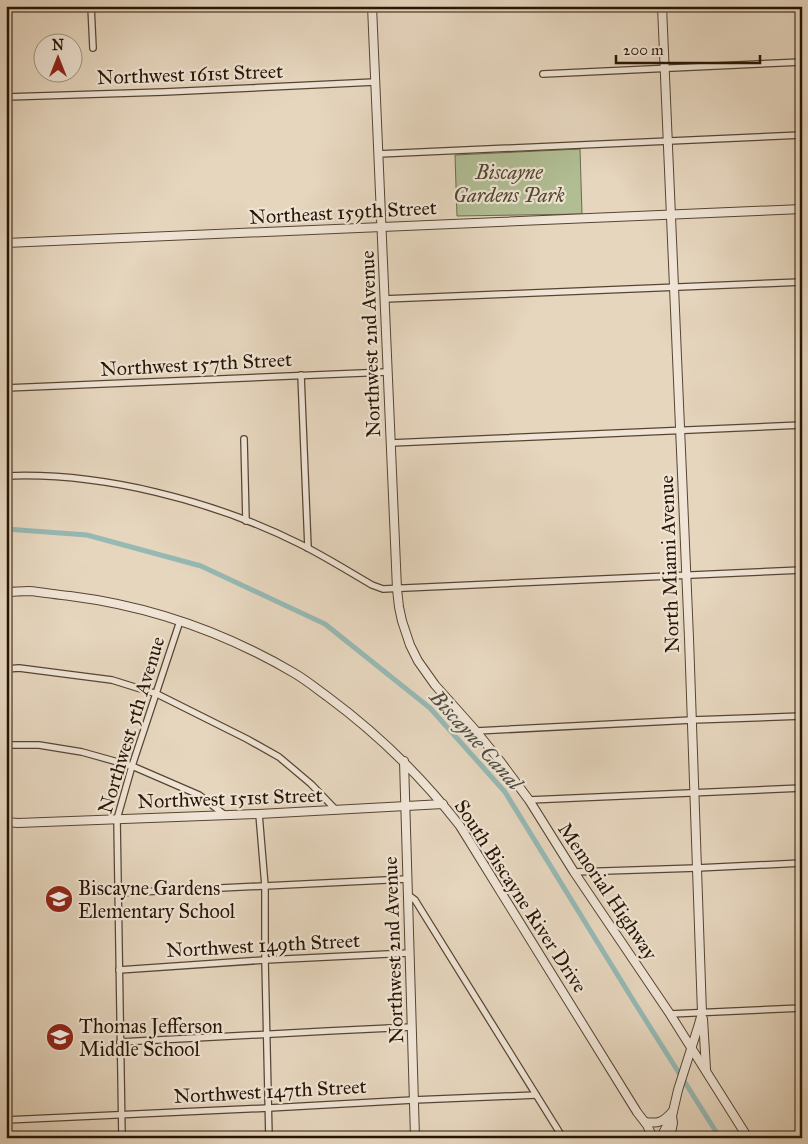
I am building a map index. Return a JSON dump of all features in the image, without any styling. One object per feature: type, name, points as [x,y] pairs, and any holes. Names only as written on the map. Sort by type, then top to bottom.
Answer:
[{"type":"street","points":[[91,6],[93,48]]},
{"type":"street","points":[[372,7],[399,6]]},
{"type":"street","name":"North Miami Avenue","points":[[662,6],[692,720],[702,1013],[678,1090],[673,1123],[662,1137]]},
{"type":"street","name":"Northwest 2nd Avenue","points":[[372,7],[397,589],[400,614],[408,640],[426,674]]},
{"type":"street","points":[[543,74],[802,62]]},
{"type":"street","name":"Northwest 161st Street","points":[[6,97],[174,92],[375,82]]},
{"type":"street","points":[[378,154],[802,135]]},
{"type":"street","name":"Northeast 159th Street","points":[[6,243],[802,209]]},
{"type":"street","points":[[384,299],[802,282]]},
{"type":"street","name":"Northwest 157th Street","points":[[6,388],[388,372]]},
{"type":"street","points":[[300,375],[308,548]]},
{"type":"street","points":[[391,443],[802,425]]},
{"type":"street","points":[[244,439],[246,521]]},
{"type":"street","points":[[6,476],[60,477],[123,486],[186,500],[215,509],[281,535],[383,589],[802,570]]},
{"type":"street","name":"South Biscayne River Drive","points":[[6,592],[30,591],[99,600],[180,621],[243,645],[296,674],[352,715],[404,761],[460,826],[632,1104],[646,1124],[662,1137]]},
{"type":"street","name":"Northwest 5th Avenue","points":[[122,1138],[117,819],[132,766],[180,621]]},
{"type":"street","points":[[6,668],[112,680],[157,694],[279,757],[311,784],[336,810]]},
{"type":"street","name":"Memorial Highway","points":[[426,674],[476,730],[529,800],[574,872],[670,1014],[748,1138]]},
{"type":"street","points":[[476,730],[802,716]]},
{"type":"street","points":[[6,745],[40,745],[82,752],[132,766],[199,795],[225,815]]},
{"type":"street","name":"Northwest 2nd Avenue","points":[[404,761],[415,1138]]},
{"type":"street","points":[[529,800],[802,788]]},
{"type":"street","name":"Northwest 151st Street","points":[[6,823],[259,814],[443,804]]},
{"type":"street","points":[[259,814],[265,886],[269,1138]]},
{"type":"street","points":[[574,872],[802,863]]},
{"type":"street","points":[[118,893],[407,879]]},
{"type":"street","points":[[408,897],[415,900],[563,1138]]},
{"type":"street","name":"Northwest 149th Street","points":[[119,970],[409,953]]},
{"type":"street","points":[[670,1014],[802,1008]]},
{"type":"street","points":[[702,1013],[706,1071]]},
{"type":"street","points":[[120,1042],[412,1027]]},
{"type":"street","name":"Northwest 147th Street","points":[[6,1120],[536,1095]]},
{"type":"street","points":[[646,1124],[660,1122],[673,1114]]},
{"type":"street","points":[[765,1138],[802,1136]]},
{"type":"green space","name":"Biscayne Gardens Park","points":[[580,149],[582,214],[457,216],[455,155]]},
{"type":"waterway","name":"Biscayne Canal","points":[[6,529],[87,535],[201,566],[325,624],[430,708],[505,792],[720,1138]]},
{"type":"place","name":"Biscayne Gardens Elementary School","points":[[59,899]]},
{"type":"place","name":"Thomas Jefferson Middle School","points":[[60,1037]]}]
